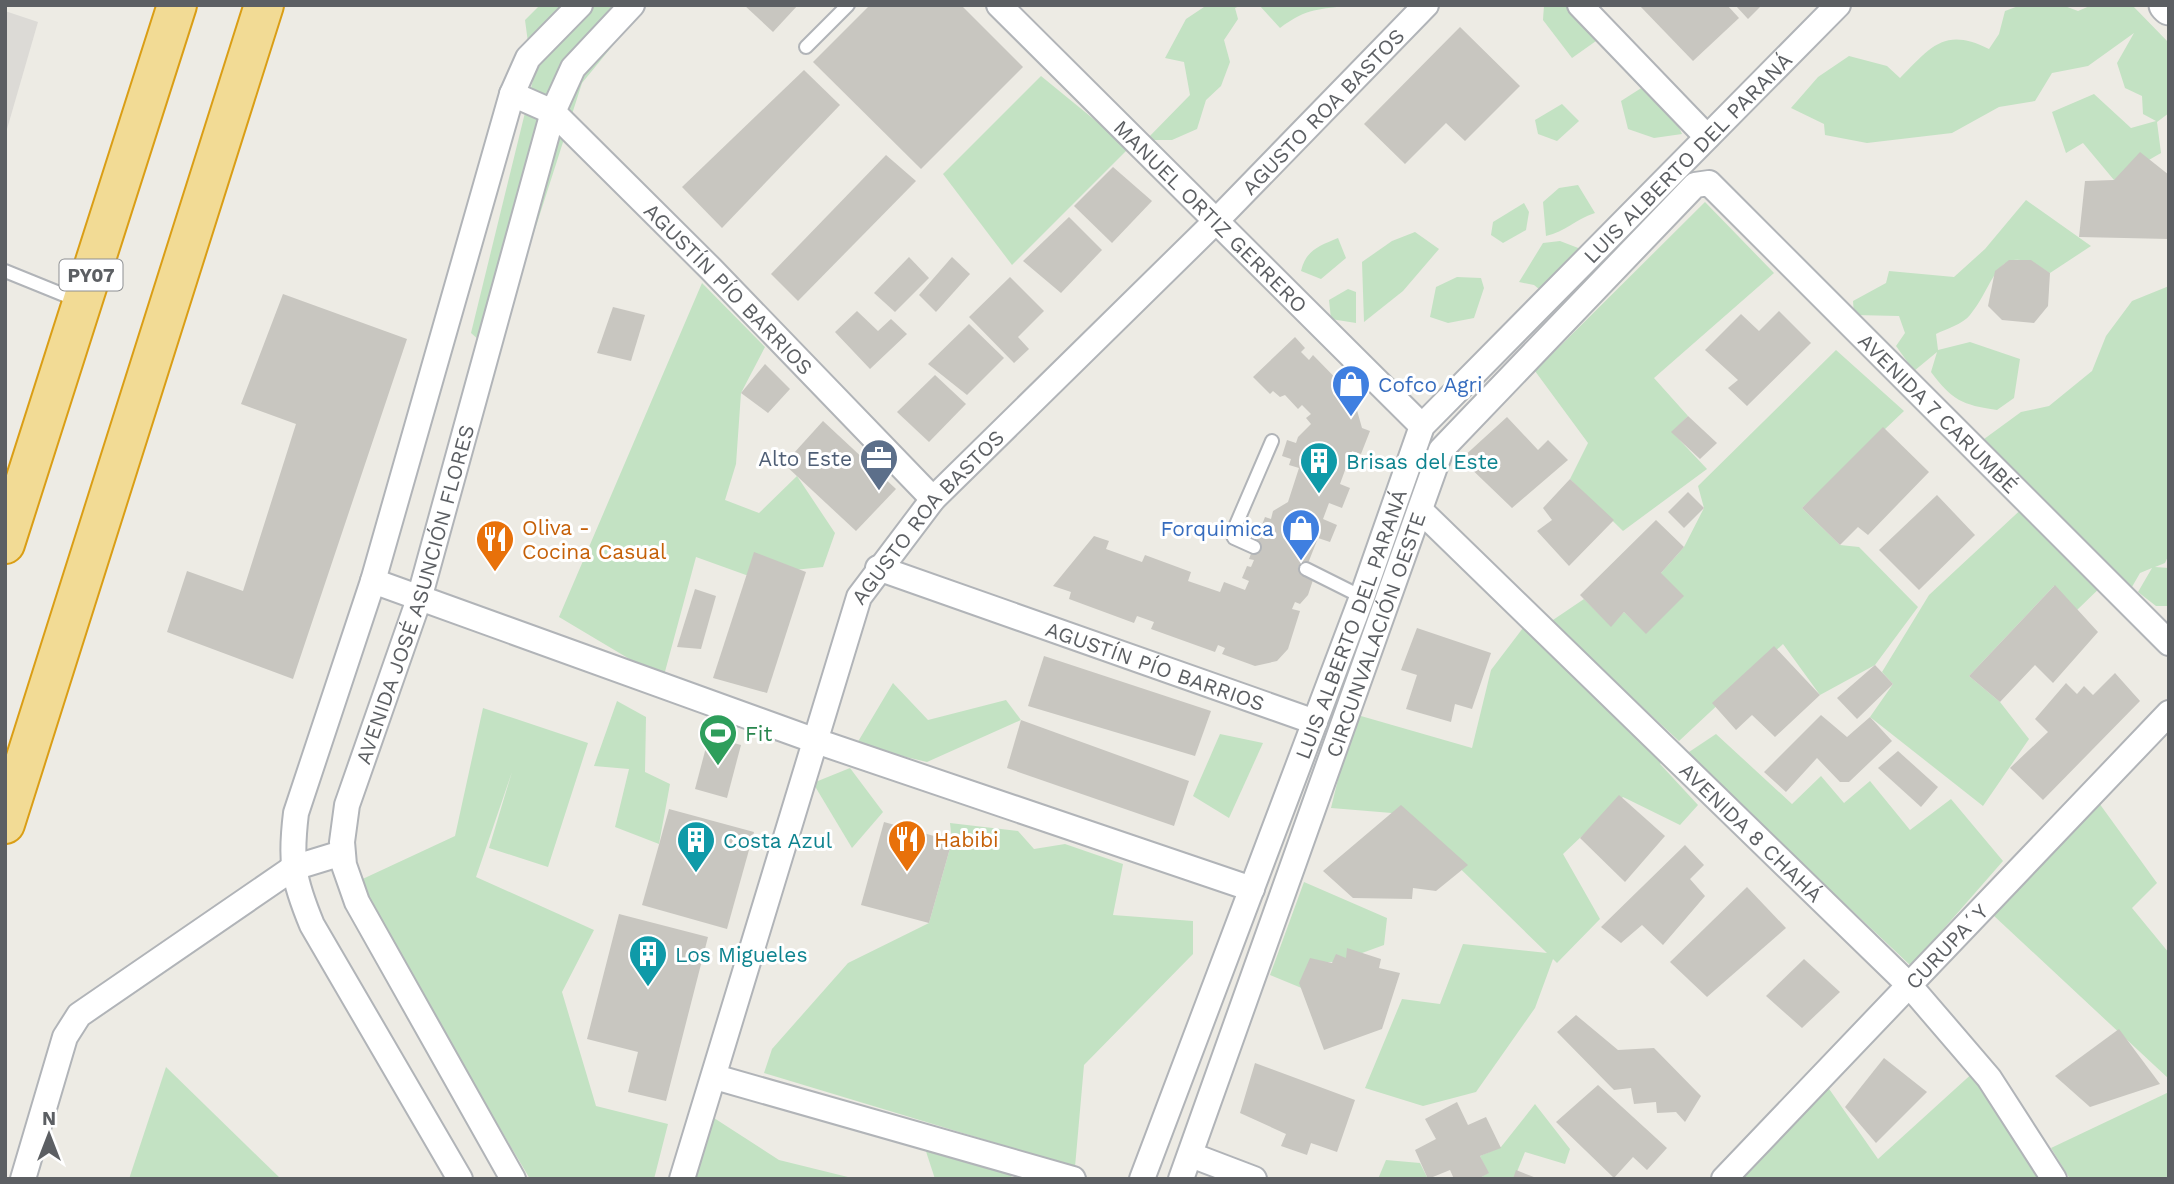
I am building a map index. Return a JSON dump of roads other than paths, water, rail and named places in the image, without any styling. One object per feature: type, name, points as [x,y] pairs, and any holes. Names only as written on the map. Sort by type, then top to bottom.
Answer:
[{"type":"highway","name":"PY07","points":[[9,522],[177,5]]},
{"type":"highway","points":[[5,824],[264,5]]},
{"type":"street","name":"AVENIDA JOSÉ ASUNCIÓN FLORES","points":[[460,1179],[312,925],[296,886],[291,853],[296,813],[373,581],[512,94],[528,58],[580,5]]},
{"type":"street","name":"AVENIDA JOSÉ ASUNCIÓN FLORES","points":[[513,1179],[357,902],[342,853],[347,805],[419,599],[553,113],[573,68],[632,5]]},
{"type":"street","name":"AGUSTO ROA BASTOS","points":[[682,1179],[859,597],[933,499],[1216,221],[1426,5]]},
{"type":"street","points":[[1580,5],[1707,137]]},
{"type":"street","name":"LUIS ALBERTO DEL PARANÁ","points":[[1142,1179],[1362,597],[1422,426],[1838,5]]},
{"type":"street","name":"MANUEL ORTIZ GERRERO","points":[[1013,10],[1216,221],[1422,426]]},
{"type":"street","name":"AGUSTÍN PÍO BARRIOS","points":[[512,94],[553,113],[702,260],[933,499]]},
{"type":"street","name":"CIRCUNVALACIÓN OESTE","points":[[1181,1179],[1441,450],[1695,185],[1709,183]]},
{"type":"street","name":"AVENIDA 7 CARUMBÉ","points":[[1709,183],[2169,643]]},
{"type":"street","name":"AVENIDA 8 CHAHÁ","points":[[1420,510],[1910,986],[1989,1078],[2054,1179]]},
{"type":"street","name":"AGUSTÍN PÍO BARRIOS","points":[[878,569],[1315,722]]},
{"type":"street","points":[[373,581],[816,741],[1252,889]]},
{"type":"street","name":"CURUPA´Y","points":[[1724,1179],[2169,713]]},
{"type":"street","points":[[23,1179],[65,1037],[79,1015],[293,868],[342,853]]},
{"type":"street","points":[[715,1077],[1073,1179]]},
{"type":"street","points":[[1191,1155],[1254,1179]]},
{"type":"lane","points":[[806,47],[848,5]]},
{"type":"lane","points":[[5,271],[82,303]]},
{"type":"lane","points":[[1254,547],[1234,538],[1232,532],[1272,441]]},
{"type":"lane","points":[[1306,569],[1362,597]]},
{"type":"place","name":"Cofco Agri","points":[[1351,418]]},
{"type":"place","name":"Alto Este","points":[[879,492]]},
{"type":"place","name":"Brisas del Este","points":[[1319,495]]},
{"type":"place","name":"Forquimica","points":[[1301,562]]},
{"type":"place","name":"Oliva - Cocina Casual","points":[[495,573]]},
{"type":"place","name":"Fit","points":[[718,767]]},
{"type":"place","name":"Habibi","points":[[907,873]]},
{"type":"place","name":"Costa Azul","points":[[696,874]]},
{"type":"place","name":"Los Migueles","points":[[648,988]]}]
